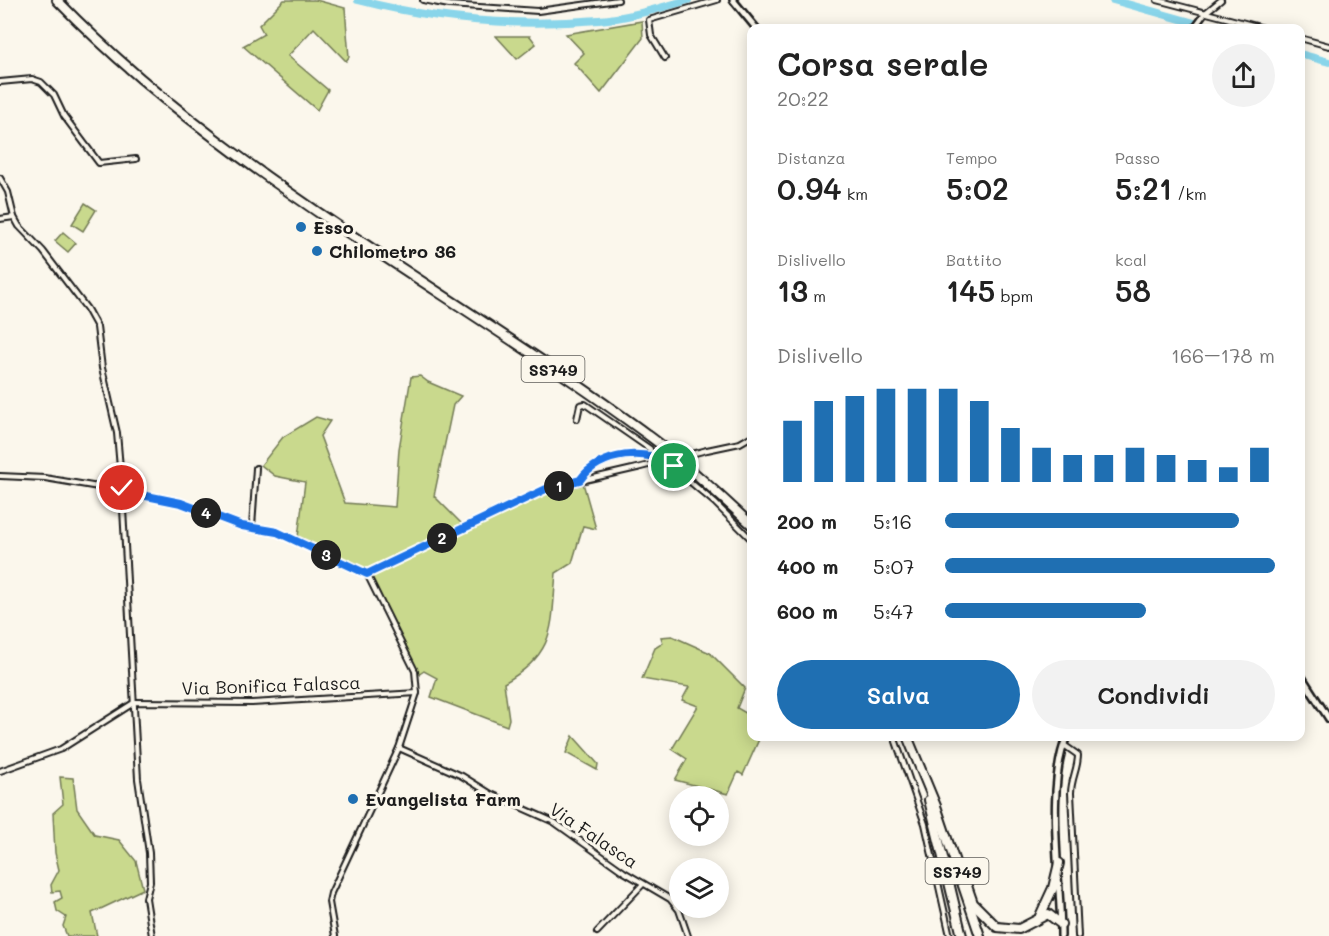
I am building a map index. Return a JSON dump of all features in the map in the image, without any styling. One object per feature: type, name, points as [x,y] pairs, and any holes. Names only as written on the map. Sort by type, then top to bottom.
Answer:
[{"type":"highway","name":"SS749","points":[[57,0],[157,93],[207,132],[270,178],[645,433],[747,521]]},
{"type":"highway","name":"SS749","points":[[909,741],[936,806],[980,936]]},
{"type":"highway","points":[[914,753],[929,800],[962,936]]},
{"type":"highway","points":[[936,806],[945,822],[973,903],[984,916],[997,927],[1008,930],[1019,929],[1040,916],[1048,914],[1061,924]]},
{"type":"highway","points":[[1040,916],[1053,888],[1059,863]]},
{"type":"street","points":[[423,0],[449,5],[538,11],[618,0]]},
{"type":"street","points":[[665,58],[651,35],[649,20],[717,0]]},
{"type":"street","points":[[733,0],[753,24]]},
{"type":"street","points":[[1157,0],[1248,24]]},
{"type":"street","points":[[1197,24],[1205,13],[1221,0]]},
{"type":"street","points":[[1305,39],[1329,46]]},
{"type":"street","points":[[0,82],[32,79],[40,82],[54,95],[64,116],[99,163],[136,159]]},
{"type":"street","points":[[0,178],[8,192],[14,217],[87,309],[99,335],[102,368],[117,433],[138,779],[149,853],[150,882],[146,898],[152,936]]},
{"type":"street","points":[[0,219],[14,217]]},
{"type":"street","points":[[577,419],[580,405],[585,404],[650,449],[652,455]]},
{"type":"street","points":[[367,574],[546,489],[740,443],[747,439]]},
{"type":"street","points":[[580,480],[586,472],[613,457],[652,455],[661,457],[674,466],[747,535]]},
{"type":"street","points":[[252,527],[256,468]]},
{"type":"street","points":[[0,476],[54,479],[181,503],[242,526],[277,532],[367,574],[415,671],[417,693],[399,748],[331,893],[329,902],[335,936]]},
{"type":"street","points":[[1305,682],[1329,719]]},
{"type":"street","name":"Via Bonifica Falasca","points":[[135,702],[252,703],[417,693]]},
{"type":"street","points":[[0,771],[61,748],[135,702]]},
{"type":"street","points":[[896,741],[926,824],[950,936]]},
{"type":"street","points":[[1061,936],[1057,776],[1065,741]]},
{"type":"street","points":[[1064,745],[1078,755],[1078,767],[1071,783],[1071,793],[1079,935]]},
{"type":"street","name":"Via Falasca","points":[[399,748],[462,776],[491,794],[554,822],[643,884],[670,899],[679,910],[688,936]]},
{"type":"street","points":[[597,932],[643,884]]},
{"type":"green space","points":[[284,0],[316,0],[345,8],[349,57],[346,61],[314,28],[288,56],[328,90],[317,110],[243,46],[264,34],[259,25]]},
{"type":"green space","points":[[642,21],[643,38],[601,93],[574,63],[584,53],[566,34]]},
{"type":"green space","points":[[496,36],[530,36],[536,44],[517,59]]},
{"type":"green space","points":[[85,203],[96,210],[83,231],[72,224]]},
{"type":"green space","points":[[63,232],[76,243],[68,252],[55,241]]},
{"type":"green space","points":[[420,376],[428,382],[461,396],[453,405],[434,496],[463,525],[368,571],[298,537],[305,482],[275,476],[261,465],[283,437],[316,417],[330,421],[320,436],[345,503],[395,507],[399,449],[411,377]]},
{"type":"green space","points":[[583,483],[596,529],[583,526],[572,563],[556,573],[551,623],[542,649],[534,661],[504,683],[509,719],[507,726],[431,697],[437,678],[424,671],[418,675],[372,581],[374,572],[544,494]]},
{"type":"green space","points":[[672,636],[710,653],[745,688],[737,708],[747,714],[747,741],[758,741],[743,775],[738,772],[729,792],[729,786],[698,786],[675,780],[687,759],[672,749],[698,706],[682,700],[689,687],[642,679],[655,648],[663,643],[661,637]]},
{"type":"green space","points":[[573,736],[598,764],[597,770],[566,753]]},
{"type":"green space","points":[[60,777],[73,778],[77,809],[95,835],[119,840],[136,861],[143,889],[92,913],[97,936],[67,936],[63,926],[66,917],[57,911],[55,902],[62,898],[60,891],[52,892],[51,885],[59,870],[55,853],[53,813],[63,804]]},
{"type":"waterway","points":[[358,0],[448,17],[538,23],[610,19],[688,0]]},
{"type":"waterway","points":[[1113,0],[1198,24]]},
{"type":"waterway","points":[[1305,55],[1329,62]]},
{"type":"place","name":"Esso","points":[[301,227]]},
{"type":"place","name":"Chilometro 36","points":[[317,251]]},
{"type":"place","name":"Evangelista Farm","points":[[353,799]]},
{"type":"route","points":[[122,488],[122,491],[181,503],[242,526],[277,532],[367,574],[546,489],[580,480],[586,472],[613,457],[652,455],[661,457],[674,466]]}]
